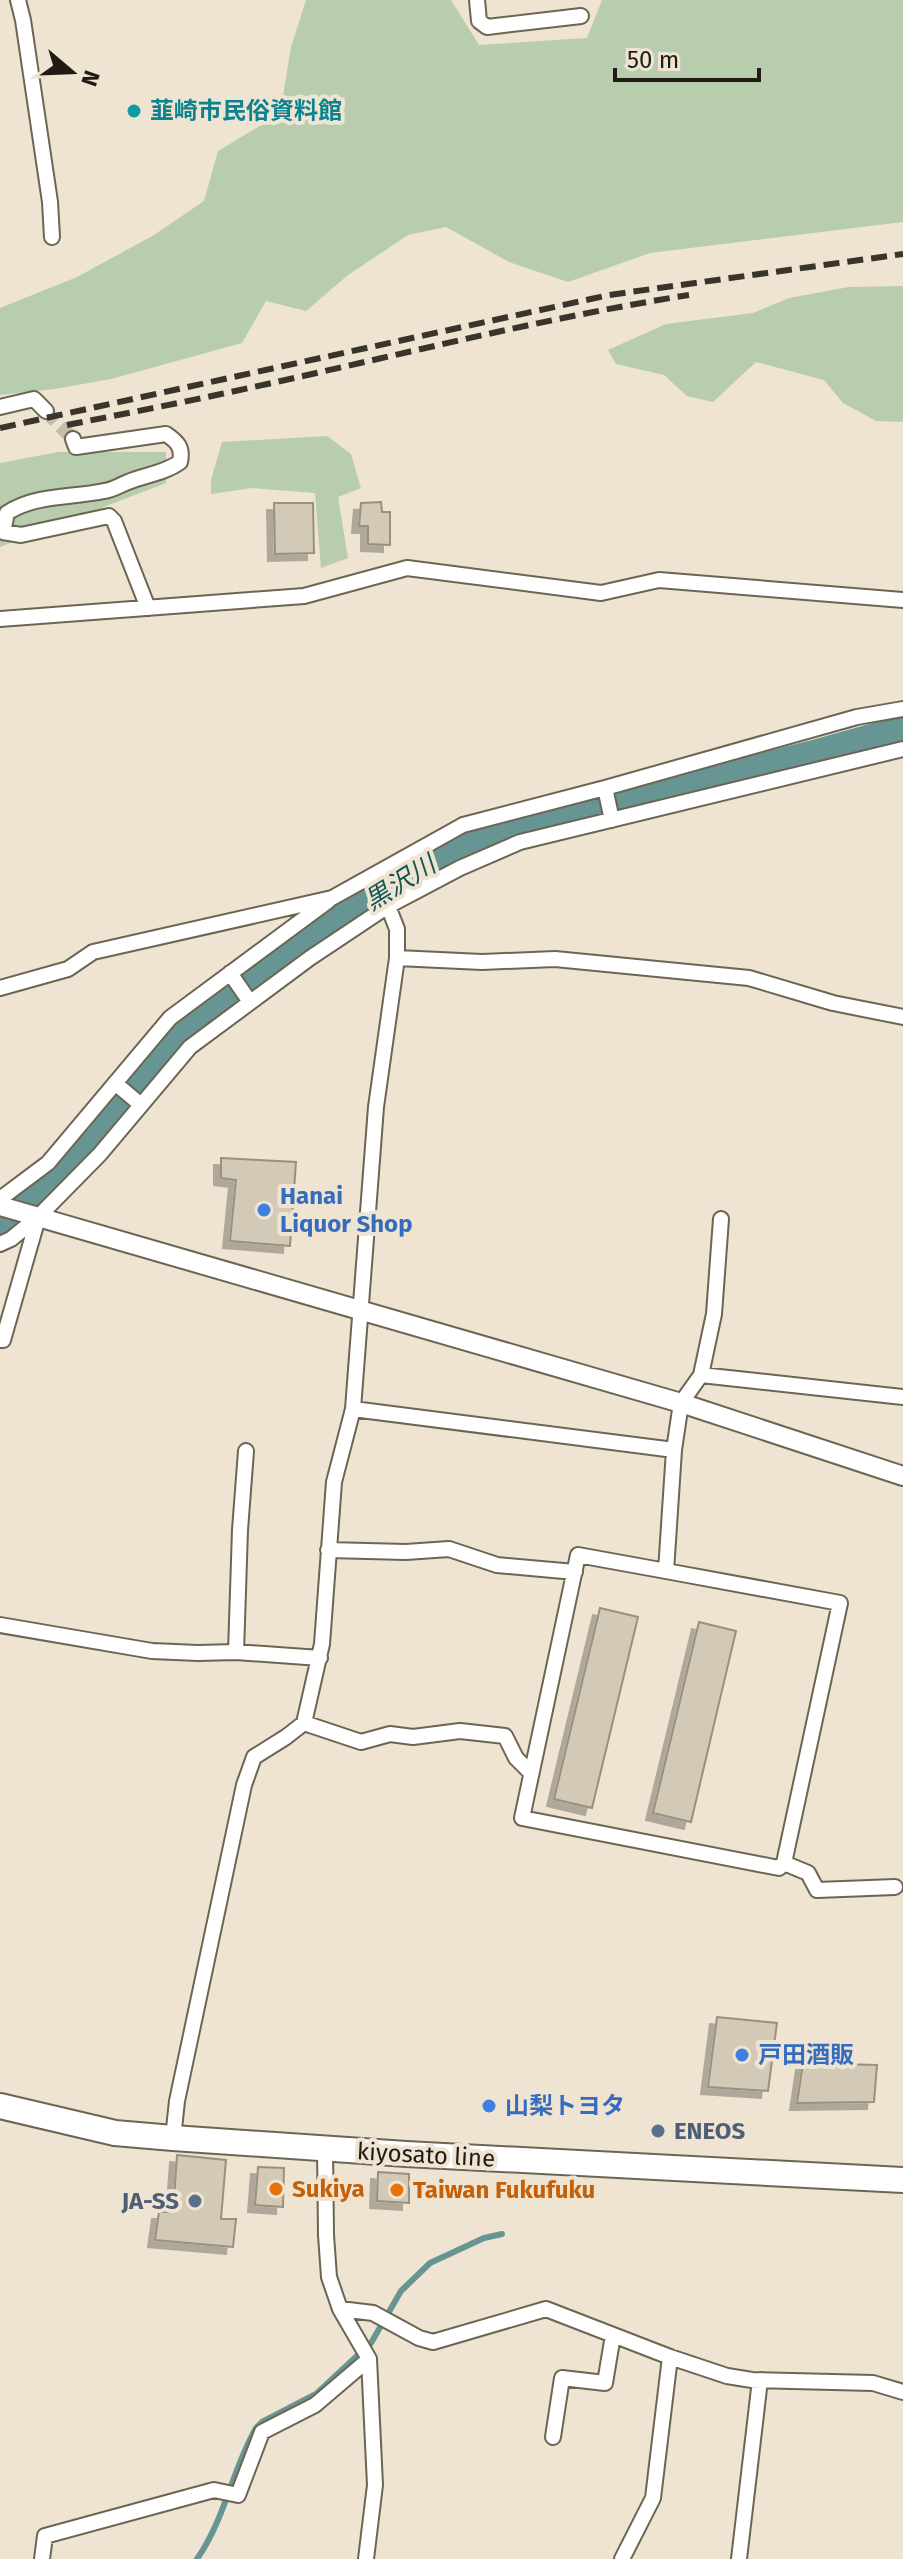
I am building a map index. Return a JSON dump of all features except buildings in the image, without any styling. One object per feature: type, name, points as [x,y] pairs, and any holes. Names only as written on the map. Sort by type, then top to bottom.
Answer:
[{"type":"highway","name":"kiyosato line","points":[[0,2106],[115,2133],[173,2138],[903,2180]]},
{"type":"street","points":[[18,0],[50,202],[52,237]]},
{"type":"street","points":[[477,0],[479,21],[487,27],[581,16]]},
{"type":"street","points":[[0,407],[34,399],[46,411]]},
{"type":"street","points":[[73,439],[76,447],[166,434],[178,442],[182,453],[180,462],[172,468],[108,491],[38,499],[16,507],[7,513],[3,532],[21,535],[109,516],[114,521],[148,608]]},
{"type":"street","points":[[0,619],[304,596],[407,568],[601,593],[659,580],[903,600]]},
{"type":"street","points":[[0,988],[68,969],[93,952],[332,898],[371,882],[463,825],[605,792],[857,717],[903,709]]},
{"type":"street","points":[[0,1244],[38,1217],[100,1154],[139,1103],[190,1047],[386,903],[520,842],[903,749]]},
{"type":"street","points":[[605,792],[612,818]]},
{"type":"street","points":[[173,2138],[177,2101],[244,1785],[254,1757],[304,1723],[320,1658],[334,1482],[353,1409],[376,1107],[397,958],[397,929],[386,903],[371,882]]},
{"type":"street","points":[[0,1199],[48,1163],[118,1085],[170,1018],[332,898]]},
{"type":"street","points":[[397,958],[482,962],[555,959],[749,978],[833,1003],[903,1017]]},
{"type":"street","points":[[230,973],[250,1002]]},
{"type":"street","points":[[118,1085],[139,1103]]},
{"type":"street","points":[[0,1206],[681,1403],[903,1476]]},
{"type":"street","points":[[0,1340],[3,1340],[38,1217]]},
{"type":"street","points":[[666,1571],[674,1450],[681,1403],[701,1375],[714,1314],[721,1219]]},
{"type":"street","points":[[701,1375],[903,1397]]},
{"type":"street","points":[[353,1409],[674,1450]]},
{"type":"street","points":[[236,1652],[246,1451]]},
{"type":"street","points":[[328,1550],[406,1552],[449,1549],[497,1565],[575,1572]]},
{"type":"street","points":[[578,1555],[666,1571],[840,1603],[784,1863],[779,1868],[522,1818],[578,1555]]},
{"type":"street","points":[[0,1625],[152,1651],[236,1652],[320,1658]]},
{"type":"street","points":[[304,1723],[361,1742],[390,1734],[413,1737],[460,1731],[505,1736],[516,1758],[531,1773]]},
{"type":"street","points":[[784,1863],[808,1873],[817,1890],[895,1887]]},
{"type":"street","points":[[325,2148],[329,2277],[340,2309],[369,2359],[375,2485],[366,2559]]},
{"type":"street","points":[[340,2309],[373,2313],[419,2338],[433,2342],[546,2309],[727,2376],[760,2380],[873,2383],[903,2392]]},
{"type":"street","points":[[553,2437],[562,2378],[605,2383],[613,2335]]},
{"type":"street","points":[[622,2559],[653,2498],[670,2357]]},
{"type":"street","points":[[42,2559],[45,2536],[214,2490],[238,2495],[262,2432],[315,2405],[369,2359]]},
{"type":"street","points":[[739,2559],[760,2380]]},
{"type":"green space","points":[[306,0],[451,0],[479,45],[587,38],[602,0],[903,0],[903,222],[650,253],[568,282],[509,262],[446,227],[408,235],[348,275],[306,311],[266,301],[242,343],[111,379],[0,395],[0,308],[77,277],[154,235],[204,201],[218,151],[280,114],[291,47]]},
{"type":"green space","points":[[903,286],[903,422],[876,421],[843,403],[824,380],[756,362],[713,402],[687,396],[664,375],[616,364],[608,350],[666,324],[753,313],[789,298],[849,287]]},
{"type":"green space","points":[[327,436],[351,454],[361,488],[338,497],[348,558],[321,568],[315,493],[252,488],[211,494],[211,480],[222,442]]},
{"type":"green space","points":[[58,452],[166,452],[166,483],[0,547],[0,463]]},
{"type":"waterway","name":"黒沢川","points":[[0,1222],[50,1183],[167,1050],[216,1009],[318,934],[397,882],[467,843],[903,732]]},
{"type":"waterway","points":[[197,2559],[215,2528],[256,2428],[316,2394],[371,2343],[401,2291],[430,2263],[484,2238],[502,2234]]},
{"type":"tunnel","points":[[46,411],[73,439]]},
{"type":"railway","points":[[0,428],[609,295],[903,254]]},
{"type":"railway","points":[[67,425],[571,316],[689,295]]},
{"type":"place","name":"韮崎市民俗資料館","points":[[134,111]]},
{"type":"place","name":"Hanai Liquor Shop","points":[[264,1210]]},
{"type":"place","name":"戸田酒販","points":[[742,2055]]},
{"type":"place","name":"山梨トヨタ","points":[[489,2106]]},
{"type":"place","name":"ENEOS","points":[[658,2131]]},
{"type":"place","name":"Sukiya","points":[[276,2189]]},
{"type":"place","name":"Taiwan Fukufuku","points":[[397,2190]]},
{"type":"place","name":"JA-SS","points":[[195,2201]]}]
